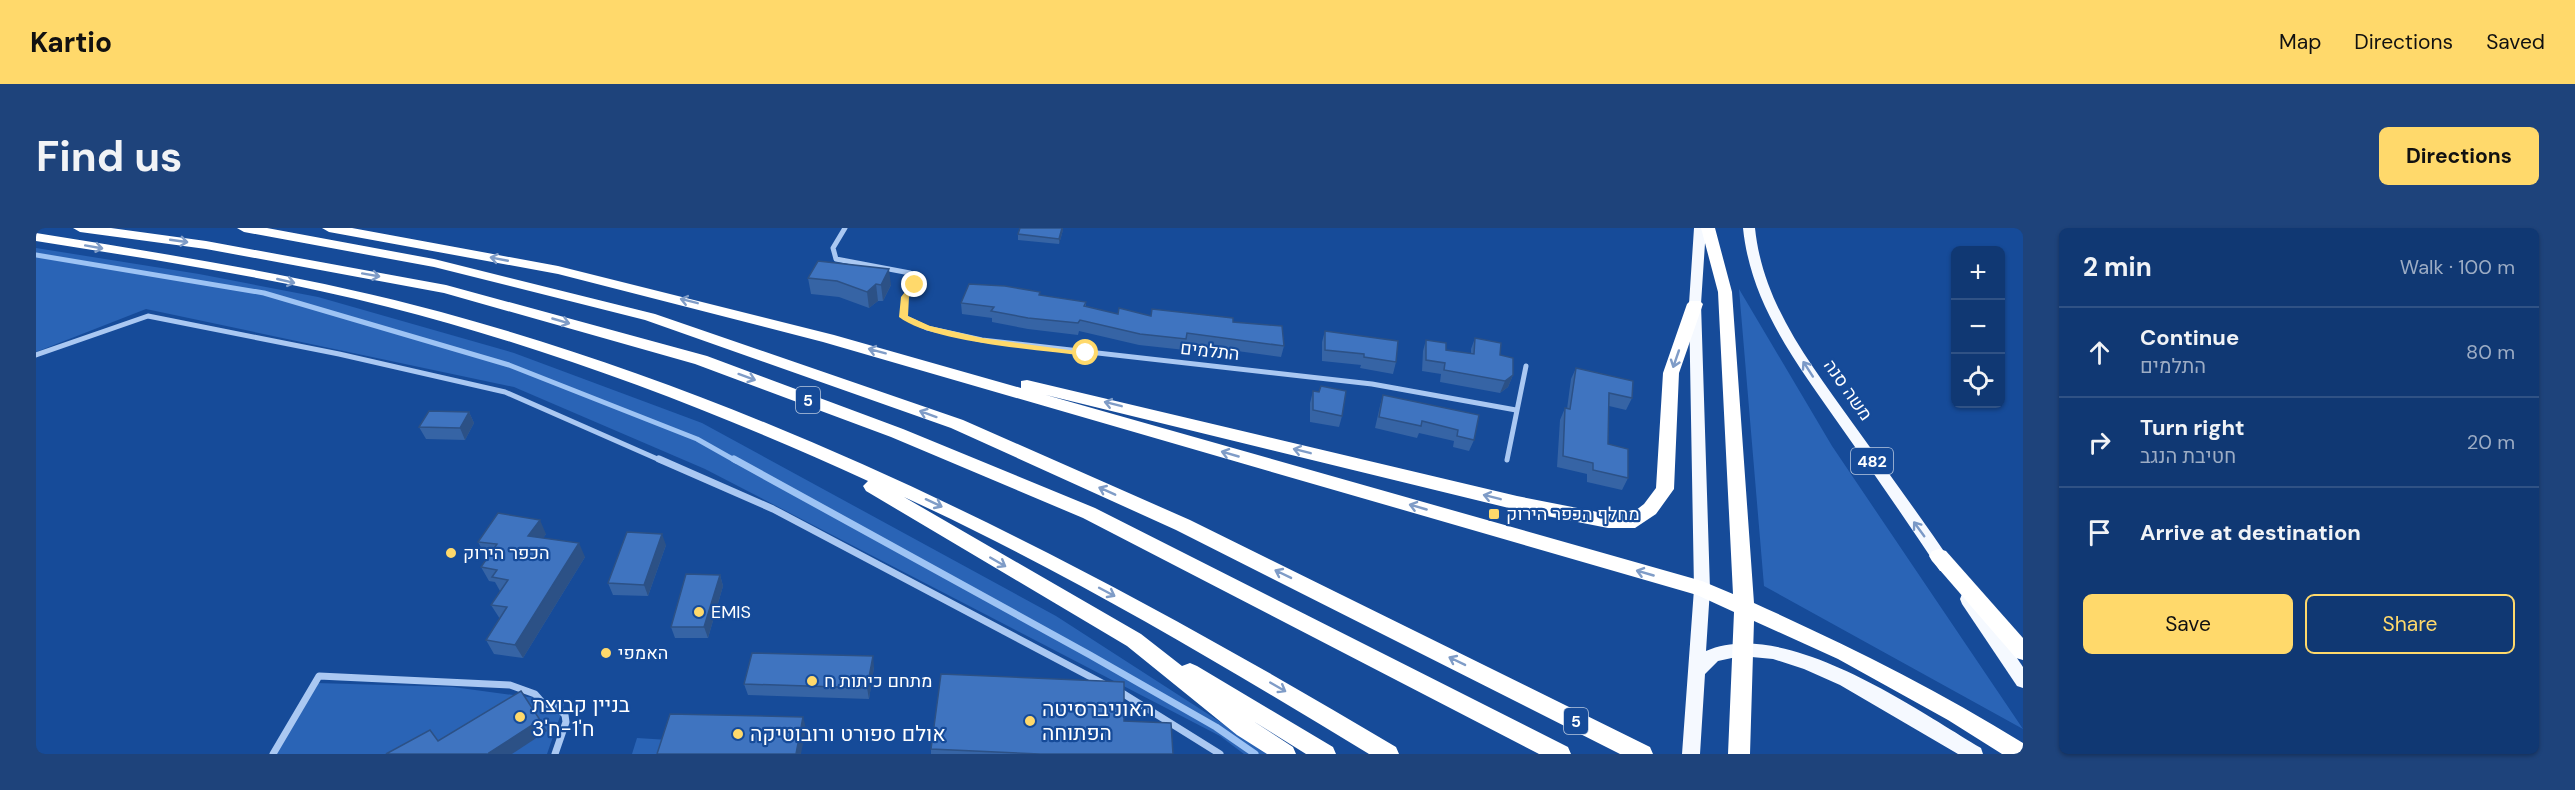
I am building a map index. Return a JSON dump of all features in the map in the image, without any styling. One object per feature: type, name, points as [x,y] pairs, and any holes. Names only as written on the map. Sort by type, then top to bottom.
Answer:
[{"type":"highway","name":"5","points":[[80,228],[206,245],[446,289],[701,360],[897,433],[1089,513],[1560,754]]},
{"type":"highway","name":"5","points":[[244,228],[434,263],[650,317],[957,424],[1183,525],[1642,754]]},
{"type":"highway","points":[[329,228],[558,270],[691,302],[934,366],[1077,396],[1527,505],[1608,521],[1635,521],[1650,509],[1665,489],[1671,373],[1695,304]]},
{"type":"highway","points":[[1708,228],[1725,292],[1744,606],[1740,649],[1739,754]]},
{"type":"highway","points":[[36,237],[249,273],[438,315],[662,386],[804,444],[978,524],[1150,615],[1284,690],[1388,754]]},
{"type":"highway","points":[[934,366],[1068,409],[1702,589],[1845,653],[1956,713],[2021,754]]},
{"type":"highway","points":[[804,444],[955,537],[1285,727],[1325,754]]},
{"type":"highway","points":[[1939,556],[2023,652]]},
{"type":"highway","points":[[1134,640],[1245,728],[1285,754]]},
{"type":"main road","points":[[1691,754],[1702,589],[1695,304],[1700,228]]},
{"type":"main road","name":"משה סנה","points":[[1749,228],[1749,240],[1760,282],[1778,321],[1812,375],[1939,556],[2023,681]]},
{"type":"main road","points":[[1697,671],[1713,655],[1740,649],[1775,651],[1857,685],[1974,754]]},
{"type":"street","name":"התלמים","points":[[845,228],[833,248],[836,259],[855,265],[891,267],[910,273],[915,285],[905,297],[904,317],[927,328],[982,340],[1372,384],[1516,410]]},
{"type":"street","points":[[36,355],[148,316],[328,352],[505,392],[773,509],[1136,700],[1220,754]]},
{"type":"street","points":[[1507,460],[1526,366]]},
{"type":"street","points":[[273,754],[319,676],[510,686],[535,694],[543,702],[559,709],[565,715],[566,722],[555,754]]},
{"type":"shaded area","points":[[36,248],[199,274],[318,297],[514,353],[702,423],[1056,616],[1270,754],[1244,754],[1220,736],[705,469],[514,387],[146,309],[36,352]]},
{"type":"shaded area","points":[[1739,289],[1832,446],[2023,729],[1764,586]]},
{"type":"shaded area","points":[[316,683],[453,687],[565,702],[547,754],[275,754]]},
{"type":"shaded area","points":[[637,738],[669,740],[665,754],[632,754]]},
{"type":"building","points":[[1020,228],[1062,228],[1059,239],[1018,234]]},
{"type":"building","points":[[818,261],[889,269],[881,285],[876,284],[867,292],[837,281],[808,278]]},
{"type":"building","points":[[969,284],[1005,286],[1040,292],[1039,295],[1086,302],[1084,306],[1118,314],[1119,308],[1151,316],[1152,309],[1233,318],[1233,322],[1282,326],[1284,346],[1187,333],[1186,339],[1140,334],[1080,320],[1078,323],[1028,318],[991,311],[994,307],[961,303]]},
{"type":"building","points":[[1325,331],[1398,341],[1396,362],[1364,357],[1364,354],[1325,350]]},
{"type":"building","points":[[1475,338],[1501,343],[1500,355],[1513,358],[1513,375],[1505,381],[1444,370],[1445,363],[1426,360],[1426,340],[1446,343],[1446,350],[1474,354]]},
{"type":"building","points":[[1576,368],[1633,381],[1632,398],[1609,393],[1608,444],[1628,449],[1628,478],[1593,470],[1593,463],[1563,456],[1565,408],[1570,409]]},
{"type":"building","points":[[1321,386],[1346,391],[1342,416],[1313,410],[1313,391],[1319,392]]},
{"type":"building","points":[[1383,395],[1479,415],[1474,440],[1457,436],[1458,430],[1422,421],[1421,426],[1379,417]]},
{"type":"building","points":[[429,411],[469,412],[460,428],[419,427]]},
{"type":"building","points":[[498,513],[540,520],[528,536],[579,543],[515,645],[486,640],[507,607],[491,605],[508,580],[492,577],[497,570],[481,567],[497,544],[478,542]]},
{"type":"building","points":[[627,532],[662,534],[644,585],[608,583]]},
{"type":"building","name":"EMIS","points":[[686,574],[720,575],[704,627],[671,627]]},
{"type":"building","name":"מתחם כיתות ח","points":[[752,653],[873,656],[867,688],[744,684]]},
{"type":"building","name":"האוניברסיטה הפתוחה","points":[[941,674],[1124,682],[1124,721],[1171,723],[1173,754],[1040,754],[931,749]]},
{"type":"building","points":[[521,691],[540,720],[490,754],[386,754],[430,730],[438,741]]},
{"type":"building","name":"אולם ספורט ורובוטיקה","points":[[670,714],[803,717],[796,754],[657,754]]},
{"type":"waterway","points":[[36,255],[264,293],[509,365],[697,439],[736,461]]},
{"type":"waterway","points":[[734,459],[1090,655],[1216,727],[1255,754]]},
{"type":"place","name":"מחלף הכפר הירוק","points":[[1494,514]]},
{"type":"place","name":"הכפר הירוק","points":[[451,553]]},
{"type":"place","name":"EMIS","points":[[699,612]]},
{"type":"place","name":"האמפי","points":[[606,653]]},
{"type":"place","name":"מתחם כיתות ח","points":[[812,681]]},
{"type":"place","name":"בניין קבוצת ח'1-ח'3","points":[[520,717]]},
{"type":"place","name":"האוניברסיטה הפתוחה","points":[[1030,721]]},
{"type":"place","name":"אולם ספורט ורובוטיקה","points":[[738,734]]},
{"type":"route","points":[[915,285],[905,297],[904,317],[927,328],[982,340],[1086,353]]}]
